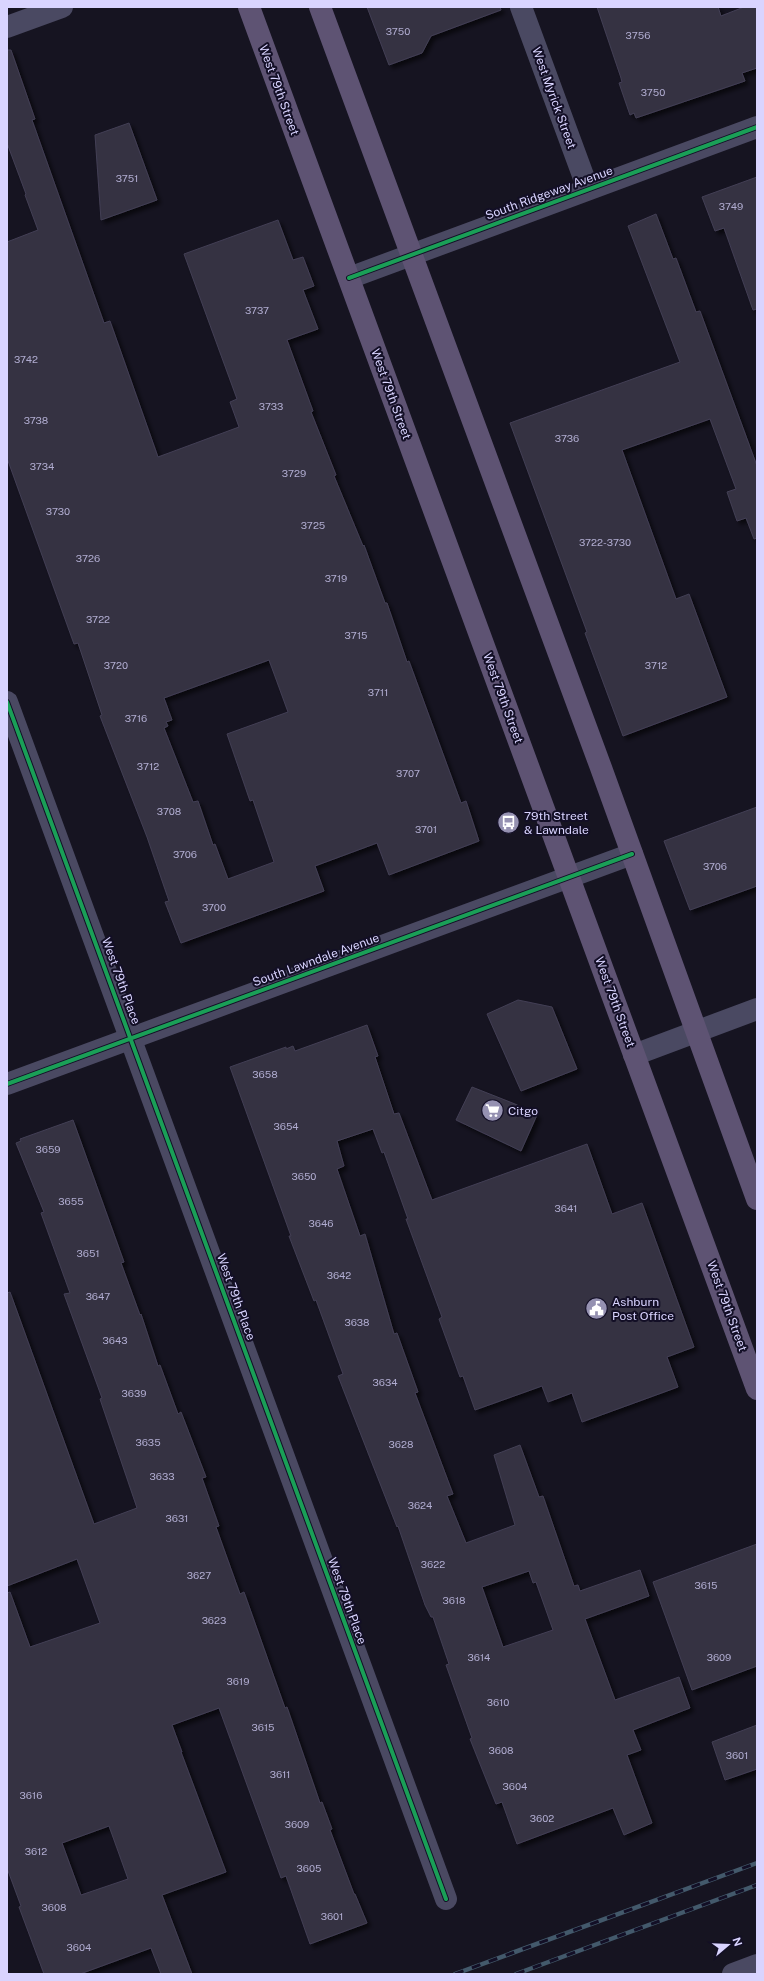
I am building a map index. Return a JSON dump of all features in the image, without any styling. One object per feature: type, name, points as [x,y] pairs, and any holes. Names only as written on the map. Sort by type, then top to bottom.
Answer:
[{"type":"main road","name":"West 79th Street","points":[[249,7],[757,1389]]},
{"type":"main road","points":[[320,7],[410,255],[632,854],[757,1199]]},
{"type":"street","points":[[7,27],[62,7]]},
{"type":"street","name":"West Myrick Street","points":[[521,7],[588,189]]},
{"type":"street","name":"South Ridgeway Avenue","points":[[348,278],[757,127]]},
{"type":"street","name":"West 79th Place","points":[[7,702],[446,1899]]},
{"type":"street","name":"South Lawndale Avenue","points":[[7,1084],[632,854]]},
{"type":"street","points":[[634,1055],[757,1009]]},
{"type":"street","points":[[733,1974],[757,1965]]},
{"type":"building","points":[[367,7],[500,7],[501,10],[431,36],[422,53],[389,65]]},
{"type":"building","points":[[597,7],[718,7],[721,16],[744,7],[757,7],[757,68],[742,73],[745,81],[636,118],[634,113],[630,115],[619,83],[622,82],[621,78]]},
{"type":"building","points":[[7,50],[11,50],[35,119],[32,120],[104,323],[110,321],[158,457],[239,427],[230,402],[237,399],[184,254],[278,220],[293,260],[303,257],[314,286],[303,290],[318,329],[287,340],[313,411],[311,412],[336,475],[334,476],[363,546],[364,545],[385,603],[387,603],[407,662],[409,661],[461,803],[466,801],[479,841],[389,875],[377,843],[315,866],[324,891],[181,943],[165,902],[169,901],[147,837],[100,716],[102,715],[78,643],[74,644],[7,458],[7,242],[38,230],[7,143]],"holes":[[[269,660],[288,712],[227,734],[250,801],[253,800],[274,862],[228,879],[215,844],[213,845],[198,801],[193,802],[164,728],[168,726],[166,722],[172,720],[164,698]]]},
{"type":"building","points":[[129,123],[157,200],[101,220],[95,135]]},
{"type":"building","points":[[757,177],[757,309],[753,310],[724,228],[715,231],[702,197]]},
{"type":"building","points":[[656,214],[673,259],[676,258],[696,312],[700,311],[757,466],[757,538],[754,539],[746,518],[737,521],[727,492],[736,489],[710,419],[622,450],[676,599],[689,594],[727,697],[623,736],[585,633],[587,632],[510,423],[680,362],[628,226]]},
{"type":"building","points":[[757,807],[757,886],[690,910],[664,841]]},
{"type":"building","points":[[518,1000],[552,1007],[577,1069],[521,1091],[487,1014]]},
{"type":"building","points":[[367,1025],[378,1056],[375,1057],[394,1114],[399,1113],[432,1200],[587,1144],[612,1214],[642,1203],[694,1347],[667,1357],[678,1387],[582,1422],[572,1393],[548,1402],[542,1386],[475,1410],[463,1376],[460,1377],[439,1319],[442,1317],[406,1219],[408,1219],[384,1152],[382,1153],[373,1129],[337,1141],[344,1166],[337,1169],[360,1236],[365,1234],[394,1334],[397,1333],[418,1392],[415,1393],[453,1494],[447,1496],[466,1543],[515,1525],[494,1455],[520,1445],[539,1497],[543,1496],[574,1586],[578,1585],[580,1591],[640,1570],[649,1596],[585,1619],[615,1700],[679,1677],[690,1708],[633,1730],[641,1750],[627,1755],[652,1823],[624,1835],[613,1808],[517,1844],[502,1802],[496,1804],[470,1739],[472,1738],[446,1665],[449,1664],[433,1617],[431,1617],[425,1605],[398,1526],[397,1527],[338,1376],[343,1374],[316,1300],[314,1301],[289,1236],[291,1236],[230,1067],[286,1047],[286,1049],[293,1046],[295,1051]],"holes":[[[529,1571],[533,1583],[536,1582],[553,1630],[503,1647],[482,1587]]]},
{"type":"building","points":[[472,1087],[515,1104],[537,1115],[521,1151],[456,1120]]},
{"type":"building","points":[[73,1120],[124,1262],[121,1263],[140,1315],[141,1314],[158,1366],[160,1365],[178,1414],[181,1412],[206,1477],[202,1478],[219,1526],[216,1527],[240,1594],[244,1592],[285,1708],[287,1707],[320,1803],[322,1802],[332,1829],[330,1830],[354,1894],[367,1923],[310,1944],[286,1876],[281,1878],[219,1708],[172,1725],[226,1872],[162,1895],[192,1974],[161,1974],[151,1948],[80,1974],[44,1974],[19,1907],[21,1906],[7,1868],[7,1593],[10,1592],[30,1647],[100,1623],[77,1559],[7,1586],[7,1293],[10,1292],[94,1524],[137,1508],[100,1399],[102,1398],[64,1294],[70,1293],[41,1213],[44,1212],[16,1143],[21,1141],[20,1139]],"holes":[[[109,1826],[128,1879],[81,1895],[62,1843]]]},
{"type":"building","points":[[757,1544],[757,1666],[692,1690],[653,1582]]},
{"type":"building","points":[[757,1725],[757,1769],[725,1780],[712,1742]]},
{"type":"railway","points":[[455,1974],[757,1863]]},
{"type":"railway","points":[[516,1974],[757,1885]]},
{"type":"cycle path","points":[[349,278],[757,127]]},
{"type":"cycle path","points":[[7,702],[446,1899]]},
{"type":"cycle path","points":[[7,1084],[632,854]]},
{"type":"place","name":"79th Street & Lawndale","points":[[509,823]]},
{"type":"place","name":"Citgo","points":[[493,1111]]},
{"type":"place","name":"Ashburn Post Office","points":[[597,1309]]}]
